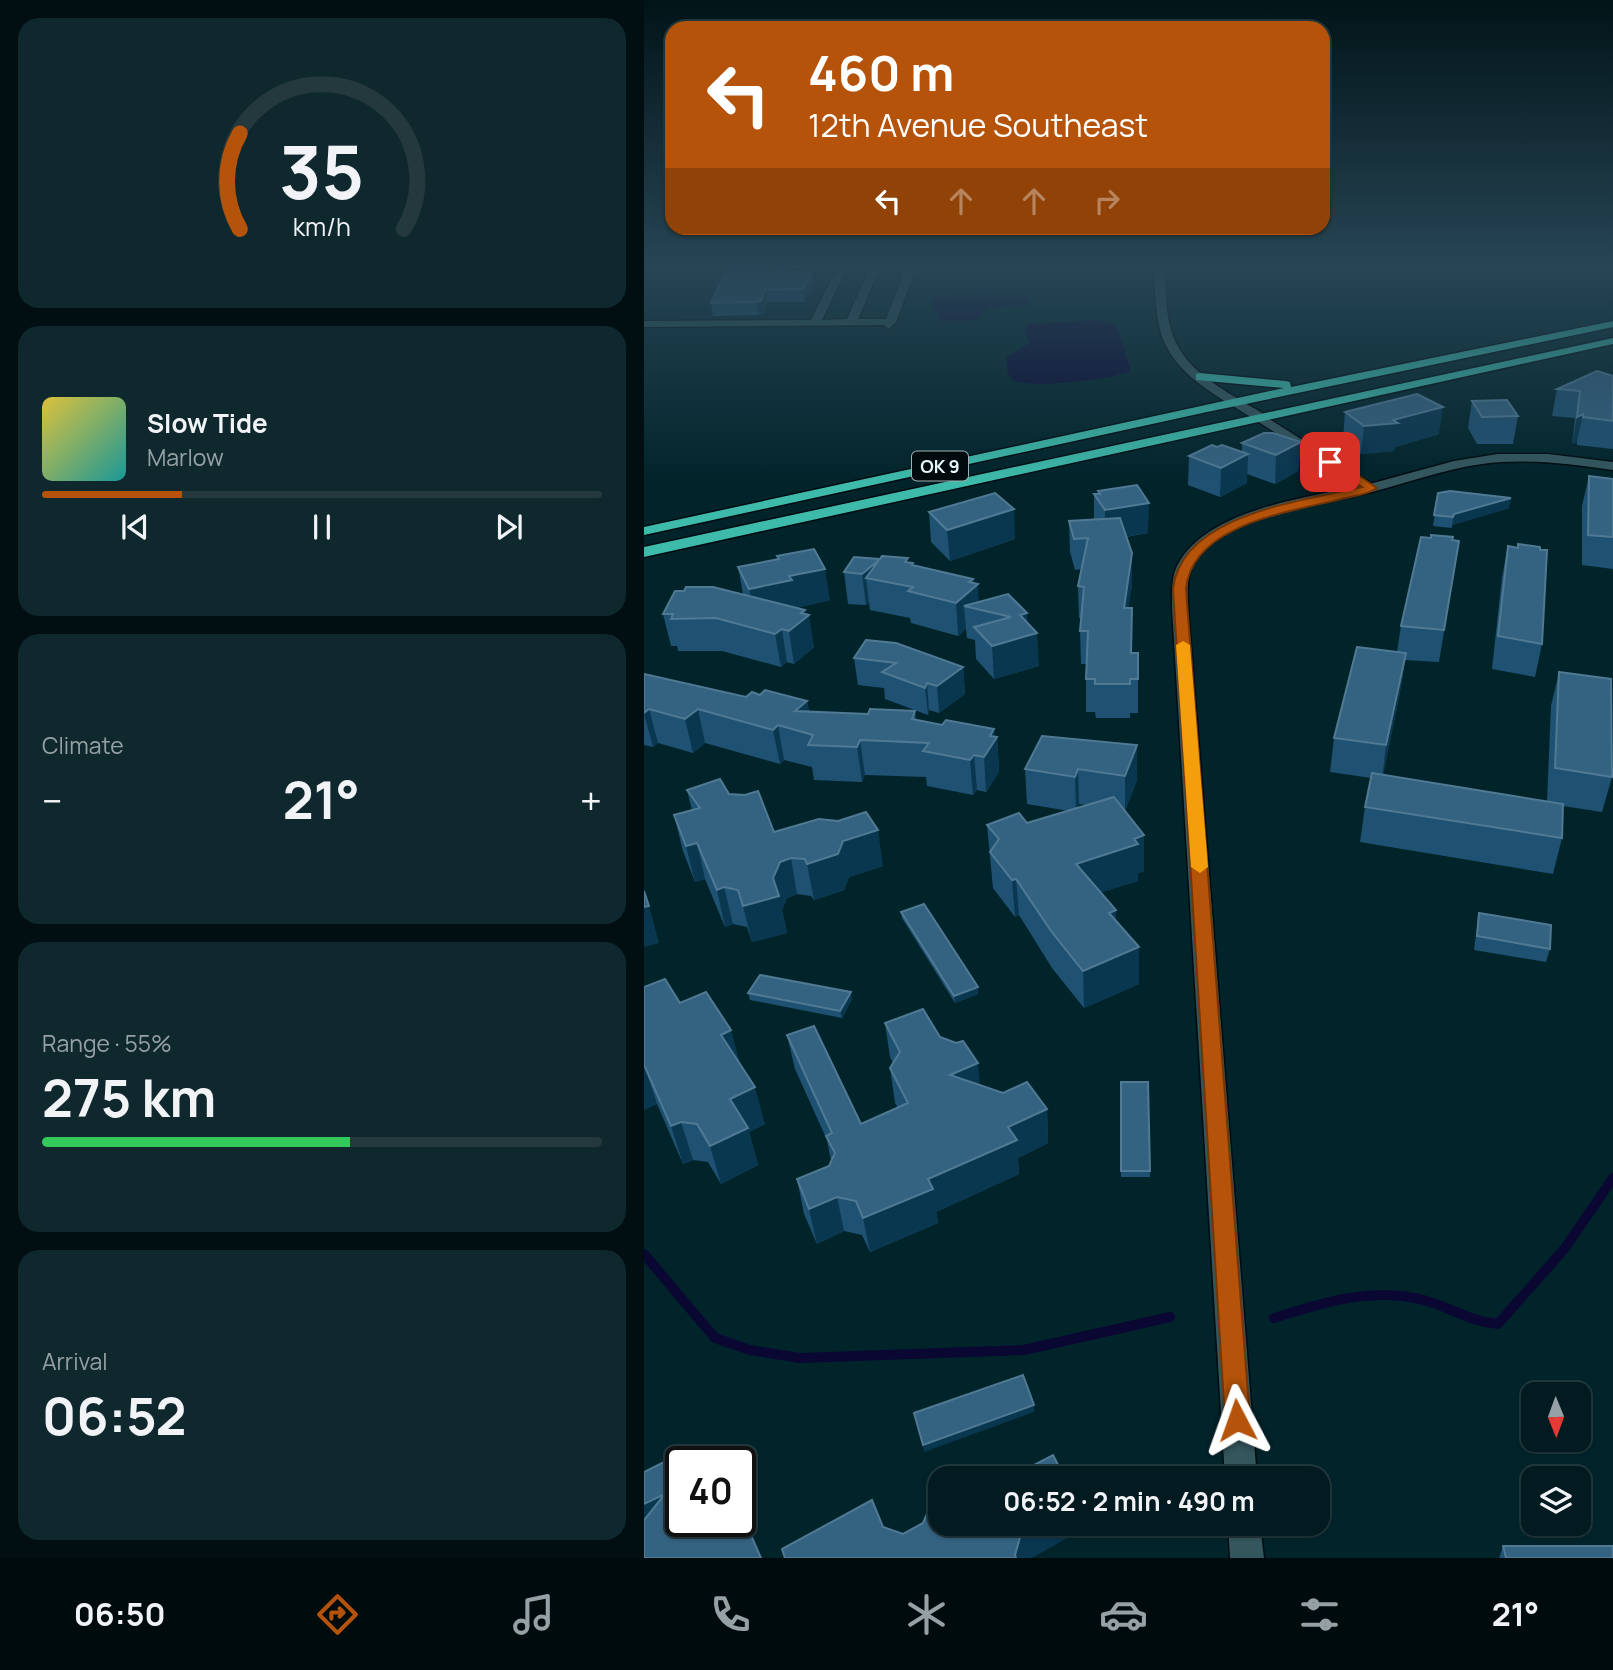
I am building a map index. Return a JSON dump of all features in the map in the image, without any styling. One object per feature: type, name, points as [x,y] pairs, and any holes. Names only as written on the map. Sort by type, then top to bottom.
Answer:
[{"type":"highway","name":"OK 9","points":[[644,531],[1236,402],[1547,338]]},
{"type":"highway","name":"OK 9","points":[[644,552],[1258,416],[1613,341]]},
{"type":"highway","points":[[1200,377],[1262,384],[1320,385]]},
{"type":"street","points":[[1168,338],[1181,359],[1200,377],[1371,488]]},
{"type":"street","points":[[1240,1466],[1180,608],[1181,575],[1192,555],[1227,528],[1262,515],[1455,466],[1497,459],[1544,458],[1613,466]]},
{"type":"street","points":[[1245,1536],[1247,1558]]},
{"type":"shaded area","points":[[1027,338],[1121,338],[1129,372],[1105,378],[1049,384],[1019,382],[1009,376],[1007,357],[1030,343]]},
{"type":"building","points":[[1597,371],[1613,376],[1613,421],[1583,417],[1583,414],[1577,417],[1580,391],[1557,389]]},
{"type":"building","points":[[1417,394],[1443,407],[1393,420],[1398,423],[1364,426],[1345,412]]},
{"type":"building","points":[[1507,400],[1518,416],[1482,417],[1472,401]]},
{"type":"building","points":[[1264,433],[1273,433],[1301,442],[1276,455],[1242,443]]},
{"type":"building","points":[[1212,445],[1222,445],[1248,454],[1221,468],[1189,456]]},
{"type":"building","points":[[1589,476],[1613,479],[1613,537],[1588,535]]},
{"type":"building","points":[[1137,485],[1149,503],[1105,510],[1094,494],[1100,494],[1098,491]]},
{"type":"building","points":[[1450,491],[1511,498],[1454,514],[1453,517],[1434,515],[1438,493]]},
{"type":"building","points":[[995,493],[1014,509],[947,530],[929,512]]},
{"type":"building","points":[[1120,518],[1132,553],[1124,608],[1132,608],[1131,653],[1138,653],[1138,679],[1130,679],[1130,684],[1095,684],[1095,679],[1086,679],[1088,631],[1080,631],[1084,587],[1078,586],[1088,538],[1074,539],[1069,521]]},
{"type":"building","points":[[1431,535],[1453,537],[1452,540],[1459,541],[1444,630],[1401,626],[1421,537],[1431,538]]},
{"type":"building","points":[[1518,544],[1547,550],[1542,644],[1498,636],[1508,546],[1518,548]]},
{"type":"building","points":[[814,549],[825,569],[789,576],[792,580],[749,589],[738,567],[779,559],[777,556]]},
{"type":"building","points":[[882,556],[908,558],[905,562],[913,563],[912,565],[973,579],[969,582],[978,584],[956,603],[908,591],[913,587],[866,578],[879,560],[862,574],[844,572],[854,557],[880,559]]},
{"type":"building","points":[[686,587],[713,587],[805,610],[801,613],[809,615],[789,631],[782,629],[775,634],[716,618],[671,619],[673,614],[663,614],[675,591],[684,591]]},
{"type":"building","points":[[1008,594],[1027,613],[1020,615],[1037,633],[992,646],[974,627],[1011,617],[964,606]]},
{"type":"building","points":[[866,640],[896,643],[963,667],[937,686],[927,683],[925,688],[882,672],[896,663],[854,658]]},
{"type":"building","points":[[1357,647],[1406,653],[1386,745],[1334,738]]},
{"type":"building","points":[[1559,672],[1611,679],[1612,777],[1555,768]]},
{"type":"building","points":[[644,674],[746,697],[752,692],[760,695],[765,690],[807,701],[795,711],[868,714],[870,709],[915,711],[912,719],[942,725],[946,720],[994,729],[990,736],[997,737],[984,757],[974,755],[970,760],[923,751],[929,743],[860,740],[857,747],[808,745],[813,735],[778,725],[773,730],[698,709],[685,719],[649,709],[644,713]]},
{"type":"building","points":[[1042,736],[1137,745],[1125,776],[1078,769],[1075,777],[1025,769]]},
{"type":"building","points":[[1372,773],[1563,804],[1562,838],[1365,807]]},
{"type":"building","points":[[720,779],[729,794],[745,795],[758,791],[774,832],[819,819],[838,821],[866,812],[878,830],[843,841],[838,854],[807,864],[805,859],[791,858],[780,862],[773,878],[779,896],[743,906],[738,890],[724,887],[717,890],[697,843],[686,846],[674,815],[700,808],[687,790]]},
{"type":"building","points":[[1114,797],[1144,835],[1134,839],[1138,844],[1076,864],[1116,910],[1109,913],[1139,947],[1083,971],[1051,931],[1016,879],[1012,880],[990,852],[999,839],[987,825],[1019,813],[1027,823]]},
{"type":"building","points":[[644,891],[649,906],[644,907]]},
{"type":"building","points":[[924,904],[978,987],[954,996],[901,912]]},
{"type":"building","points":[[1479,913],[1551,925],[1550,949],[1477,936]]},
{"type":"building","points":[[760,975],[851,992],[840,1011],[748,993]]},
{"type":"building","points":[[665,979],[680,1003],[706,992],[731,1030],[721,1035],[755,1087],[730,1099],[748,1128],[710,1146],[697,1124],[681,1122],[671,1126],[644,1067],[644,987]]},
{"type":"building","points":[[923,1009],[940,1037],[956,1043],[963,1041],[978,1063],[950,1075],[1003,1093],[1027,1082],[1047,1109],[1008,1127],[1017,1140],[928,1179],[933,1189],[863,1218],[856,1201],[837,1197],[809,1209],[797,1179],[829,1166],[835,1153],[826,1136],[832,1133],[787,1035],[814,1026],[861,1124],[908,1103],[890,1068],[900,1052],[885,1023]]},
{"type":"building","points":[[1121,1082],[1148,1082],[1150,1171],[1121,1171]]},
{"type":"building","points":[[1023,1375],[1034,1405],[923,1445],[914,1413]]},
{"type":"building","points":[[1053,1455],[1058,1466],[1032,1466]]},
{"type":"building","points":[[665,1462],[665,1494],[644,1504],[644,1472]]},
{"type":"building","points":[[665,1494],[665,1537],[752,1537],[761,1558],[644,1558],[644,1520]]},
{"type":"building","points":[[872,1500],[883,1527],[903,1534],[923,1523],[928,1512],[928,1536],[1020,1536],[1016,1558],[785,1558],[782,1549]]},
{"type":"building","points":[[1503,1546],[1613,1546],[1613,1558],[1506,1558]]},
{"type":"waterway","points":[[1274,1318],[1349,1298],[1388,1295],[1427,1301],[1479,1321],[1498,1324],[1565,1248],[1613,1178]]},
{"type":"waterway","points":[[644,1254],[715,1338],[750,1350],[800,1358],[1024,1350],[1170,1317]]},
{"type":"slow traffic","points":[[1183,645],[1200,867]]},
{"type":"route","points":[[1237,1420],[1216,1090],[1180,608],[1181,575],[1192,555],[1227,528],[1262,515],[1371,488],[1330,462]]}]
